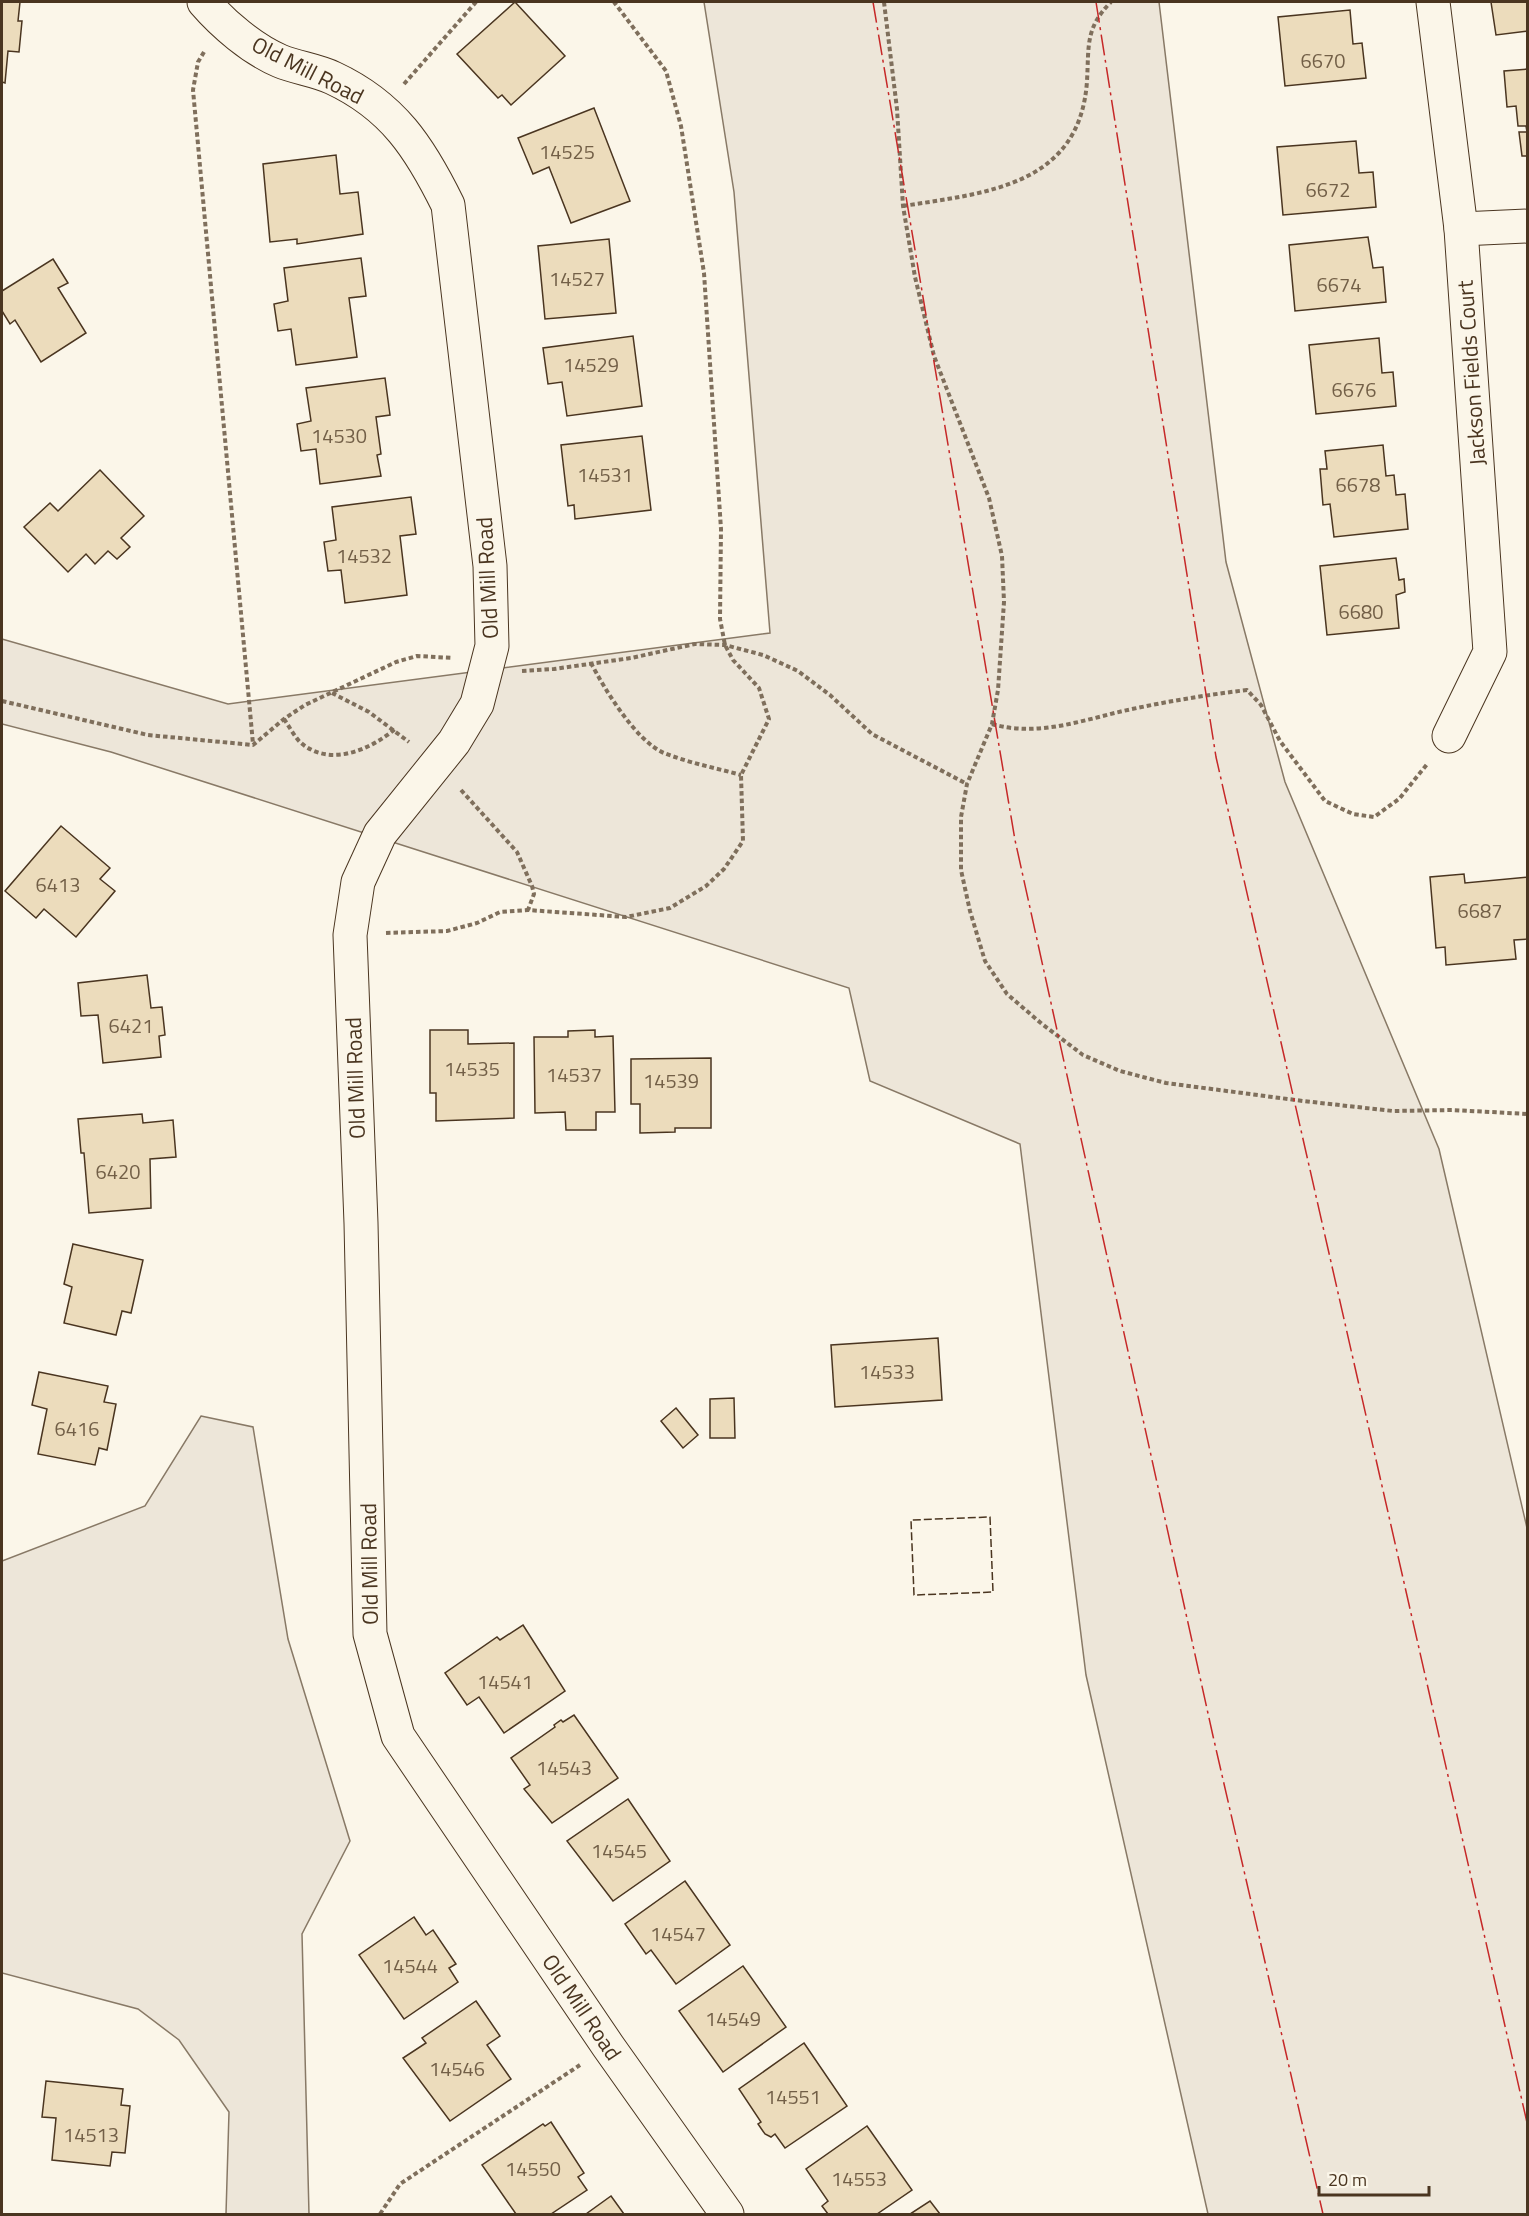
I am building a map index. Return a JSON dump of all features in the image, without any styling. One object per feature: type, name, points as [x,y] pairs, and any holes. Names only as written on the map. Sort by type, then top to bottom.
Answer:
[{"type":"street","name":"Jackson Fields Court","points":[[1433,2],[1461,229],[1490,652],[1449,736]]},
{"type":"street","name":"Old Mill Road","points":[[213,11],[278,60],[333,78],[381,108],[425,159],[448,205],[489,566],[492,646],[477,704],[454,742],[380,834],[358,882],[350,934],[361,1223],[370,1634],[398,1736],[608,2046],[728,2214]]},
{"type":"street","points":[[1461,229],[1527,226]]},
{"type":"path","points":[[381,108],[476,2]]},
{"type":"path","points":[[350,934],[447,931],[477,923],[500,912],[528,910],[626,917],[670,908],[706,886],[724,869],[743,841],[741,775],[769,719],[759,688],[733,660],[725,645],[720,619],[720,530],[704,273],[687,153],[674,93],[666,71],[614,2]]},
{"type":"path","points":[[884,2],[897,109],[903,206],[915,277],[934,356],[989,498],[1002,556],[1002,633],[998,690],[992,724],[967,784],[962,817],[961,870],[985,961],[1006,994],[1083,1055],[1120,1071],[1166,1083],[1213,1091],[1393,1111],[1452,1110],[1527,1114]]},
{"type":"path","points":[[903,206],[966,196],[1013,183],[1050,164],[1073,138],[1085,105],[1090,40],[1096,17],[1111,2]]},
{"type":"path","points":[[213,11],[198,62],[193,90],[253,745]]},
{"type":"path","points":[[2,701],[148,735],[253,745],[284,719],[331,693],[396,662],[417,656],[456,659],[529,672],[695,644],[725,645],[763,655],[798,671],[830,695],[872,734],[967,784]]},
{"type":"path","points":[[591,663],[608,694],[629,723],[662,752],[741,775]]},
{"type":"path","points":[[992,724],[1011,730],[1068,724],[1167,702],[1247,690],[1260,705],[1280,741],[1324,801],[1353,814],[1374,817],[1399,800],[1449,736]]},
{"type":"path","points":[[331,693],[395,729],[435,765],[517,852],[534,894],[528,910]]},
{"type":"path","points":[[284,719],[300,742],[316,752],[340,755],[361,751],[379,742],[395,729]]},
{"type":"path","points":[[380,2214],[400,2184],[608,2046]]},
{"type":"shaded area","points":[[704,2],[1159,2],[1226,562],[1285,782],[1439,1149],[1527,1528],[1527,2214],[1208,2214],[1086,1675],[1020,1144],[870,1081],[849,988],[111,752],[2,724],[2,639],[228,704],[770,633],[734,192]]},
{"type":"shaded area","points":[[201,1416],[253,1427],[288,1639],[350,1841],[302,1934],[309,2214],[226,2214],[229,2112],[179,2040],[138,2009],[2,1973],[2,1561],[145,1506]]},
{"type":"building","points":[[2,2],[20,2],[18,21],[22,21],[19,52],[8,51],[5,83],[2,82]]},
{"type":"building","points":[[515,2],[565,56],[511,105],[502,95],[498,98],[457,54]]},
{"type":"building","points":[[1491,2],[1528,2],[1528,31],[1496,35]]},
{"type":"building","points":[[1350,10],[1353,44],[1362,43],[1366,78],[1285,86],[1278,17]]},
{"type":"building","points":[[1528,69],[1528,156],[1522,156],[1519,132],[1527,132],[1526,126],[1518,126],[1516,106],[1507,107],[1504,71]]},
{"type":"building","points":[[594,108],[630,201],[571,223],[549,167],[533,174],[518,138]]},
{"type":"building","points":[[1356,141],[1359,173],[1373,172],[1376,207],[1283,215],[1277,147]]},
{"type":"building","points":[[336,155],[340,194],[358,192],[363,234],[297,244],[297,239],[270,242],[263,164]]},
{"type":"building","points":[[1368,237],[1373,268],[1383,267],[1386,302],[1295,311],[1289,245]]},
{"type":"building","points":[[609,239],[616,313],[545,319],[538,246]]},
{"type":"building","points":[[361,258],[366,296],[349,298],[357,357],[296,365],[291,329],[278,331],[274,304],[288,301],[284,268]]},
{"type":"building","points":[[53,259],[68,283],[58,288],[86,333],[41,362],[15,320],[10,324],[2,311],[2,291]]},
{"type":"building","points":[[633,336],[642,406],[567,416],[562,382],[548,384],[543,348]]},
{"type":"building","points":[[1379,338],[1382,373],[1393,372],[1396,406],[1316,414],[1309,345]]},
{"type":"building","points":[[385,378],[390,415],[376,417],[381,454],[377,455],[381,476],[320,484],[316,449],[301,451],[297,424],[311,421],[306,388]]},
{"type":"building","points":[[642,436],[651,510],[575,519],[574,505],[568,506],[561,445]]},
{"type":"building","points":[[1383,445],[1386,476],[1394,475],[1396,495],[1405,494],[1408,529],[1334,537],[1330,504],[1323,505],[1320,469],[1327,469],[1325,451]]},
{"type":"building","points":[[100,470],[144,516],[121,538],[130,547],[117,559],[108,551],[95,564],[86,554],[68,572],[24,527],[50,503],[58,511]]},
{"type":"building","points":[[411,497],[416,534],[400,536],[407,595],[345,603],[341,570],[328,571],[324,542],[336,540],[332,507]]},
{"type":"building","points":[[1396,558],[1399,580],[1404,579],[1405,592],[1396,595],[1399,628],[1327,635],[1320,566]]},
{"type":"building","points":[[61,826],[110,868],[100,879],[115,891],[76,937],[44,909],[36,918],[5,891]]},
{"type":"building","points":[[1464,874],[1465,883],[1528,877],[1528,939],[1514,940],[1516,959],[1446,965],[1445,947],[1436,948],[1430,877]]},
{"type":"building","points":[[147,975],[151,1008],[162,1007],[165,1035],[159,1036],[161,1057],[103,1063],[98,1015],[81,1016],[78,983]]},
{"type":"building","points":[[430,1030],[468,1030],[468,1044],[514,1043],[514,1118],[436,1121],[436,1093],[430,1093]]},
{"type":"building","points":[[595,1030],[595,1037],[613,1036],[615,1112],[596,1112],[596,1130],[566,1130],[565,1112],[535,1113],[534,1037],[568,1037],[568,1031]]},
{"type":"building","points":[[711,1058],[711,1128],[675,1128],[675,1132],[640,1133],[640,1104],[631,1104],[631,1059]]},
{"type":"building","points":[[142,1114],[143,1123],[173,1120],[176,1157],[150,1159],[151,1208],[89,1213],[84,1153],[81,1153],[78,1119]]},
{"type":"building","points":[[73,1244],[143,1260],[131,1313],[122,1311],[116,1335],[64,1323],[72,1287],[64,1284]]},
{"type":"building","points":[[938,1338],[942,1400],[835,1407],[831,1345]]},
{"type":"building","points":[[39,1372],[108,1386],[104,1402],[116,1404],[107,1450],[99,1448],[95,1465],[38,1454],[47,1409],[32,1405]]},
{"type":"building","points":[[734,1398],[735,1438],[710,1438],[710,1399]]},
{"type":"building","points":[[676,1408],[698,1435],[683,1448],[661,1421]]},
{"type":"building","points":[[523,1625],[565,1691],[504,1733],[479,1697],[467,1705],[445,1673],[497,1637],[500,1640]]},
{"type":"building","points":[[574,1715],[618,1778],[552,1823],[524,1789],[530,1785],[511,1758],[555,1727],[554,1725],[561,1720],[563,1722]]},
{"type":"building","points":[[628,1799],[670,1861],[613,1901],[567,1841]]},
{"type":"building","points":[[685,1881],[730,1945],[676,1984],[651,1950],[646,1954],[625,1924]]},
{"type":"building","points":[[414,1917],[426,1935],[433,1930],[456,1964],[449,1968],[458,1982],[404,2019],[359,1955]]},
{"type":"building","points":[[743,1966],[786,2027],[723,2072],[679,2011]]},
{"type":"building","points":[[476,2001],[500,2036],[487,2045],[511,2079],[450,2121],[403,2058],[426,2043],[422,2038]]},
{"type":"building","points":[[804,2043],[847,2106],[785,2148],[775,2134],[771,2137],[765,2134],[758,2124],[761,2122],[739,2089]]},
{"type":"building","points":[[46,2081],[123,2089],[121,2105],[130,2106],[125,2153],[112,2152],[110,2166],[52,2160],[56,2118],[42,2117]]},
{"type":"building","points":[[551,2122],[584,2173],[578,2177],[587,2190],[551,2214],[516,2214],[482,2165],[543,2124],[545,2126]]},
{"type":"building","points":[[867,2126],[912,2190],[877,2214],[828,2214],[822,2206],[828,2201],[806,2169]]},
{"type":"building","points":[[611,2196],[624,2214],[586,2214]]},
{"type":"building","points":[[930,2201],[940,2214],[910,2214]]},
{"type":"fence","points":[[990,1517],[993,1592],[914,1595],[911,1520],[990,1517]]},
{"type":"power","points":[[873,2],[1015,840],[1213,1736],[1323,2214]]},
{"type":"power","points":[[1096,2],[1216,757],[1528,2127]]}]
